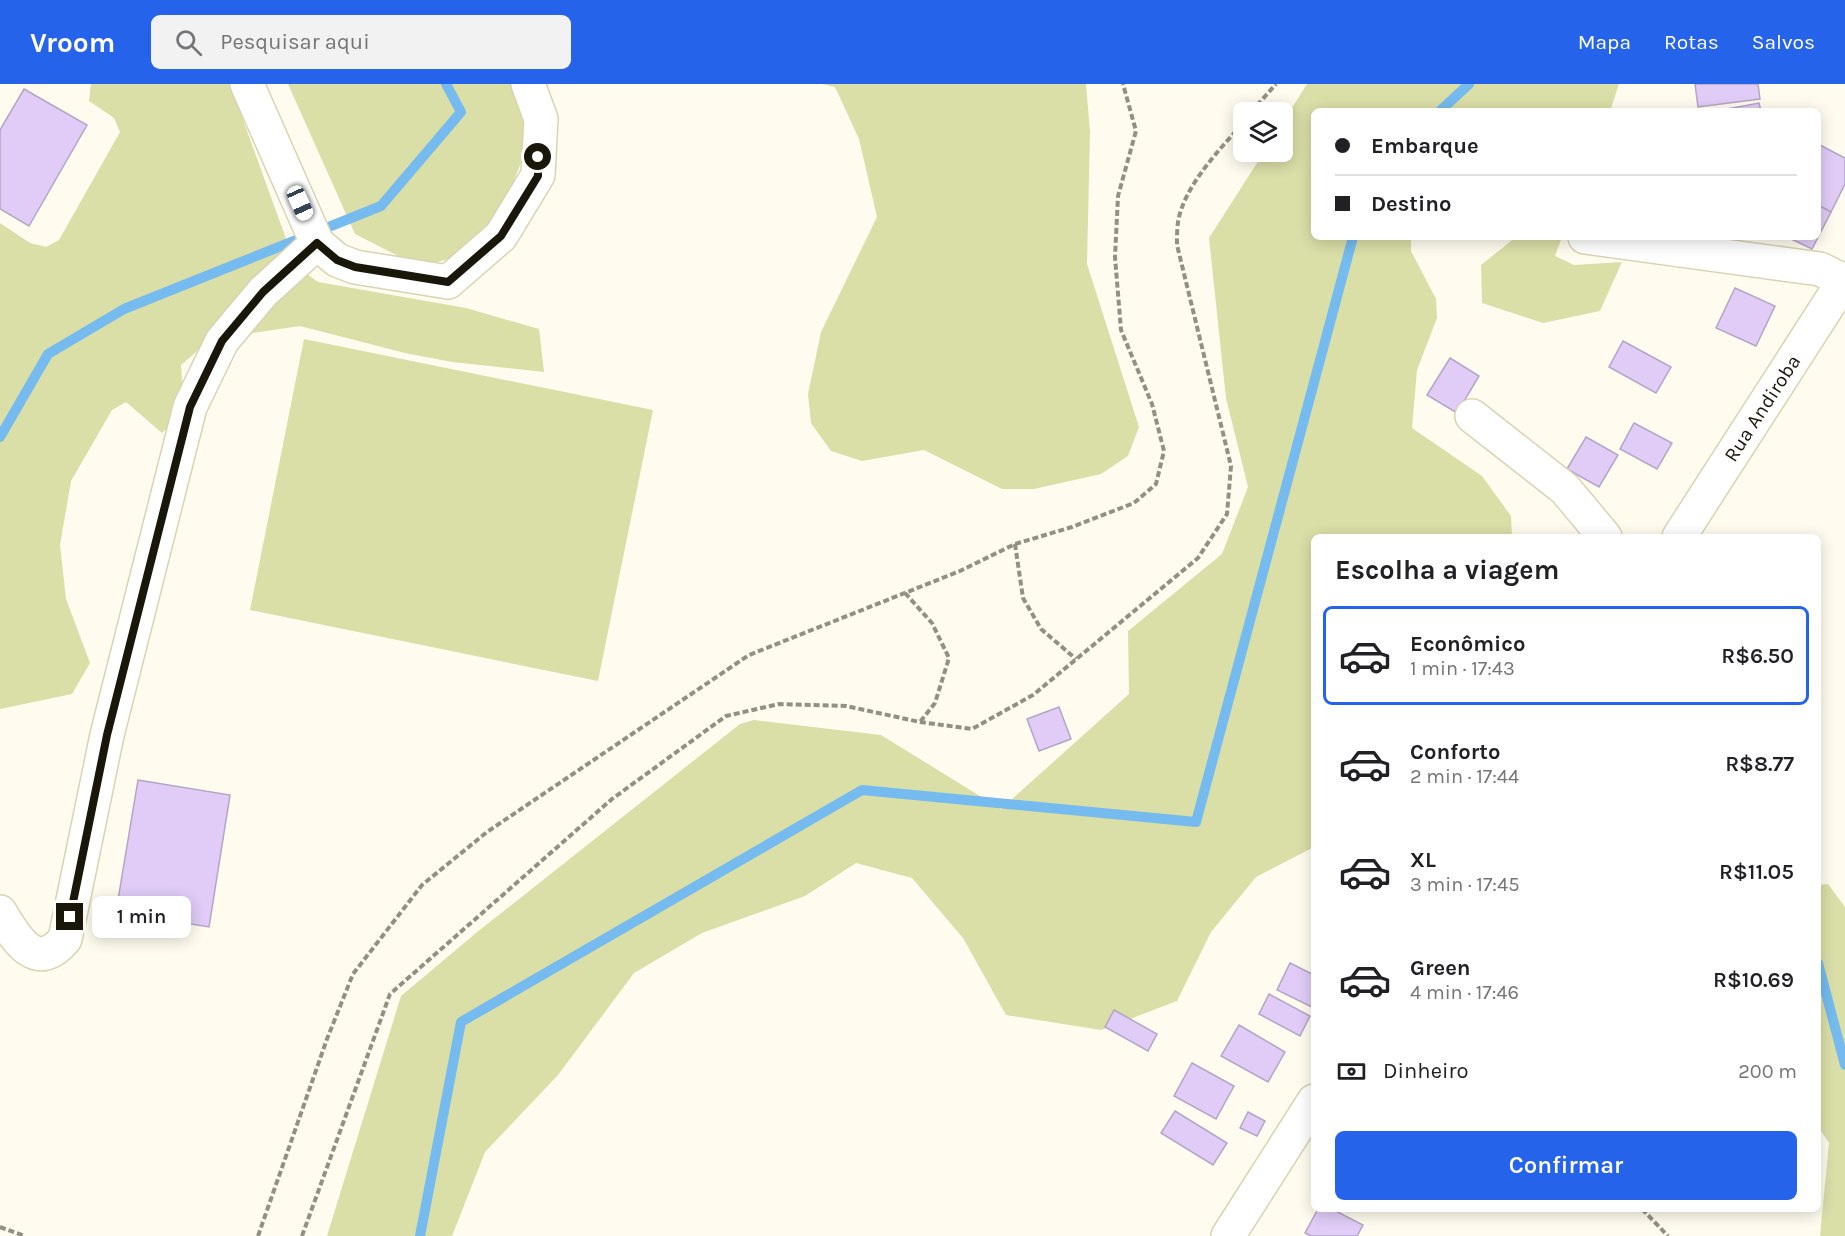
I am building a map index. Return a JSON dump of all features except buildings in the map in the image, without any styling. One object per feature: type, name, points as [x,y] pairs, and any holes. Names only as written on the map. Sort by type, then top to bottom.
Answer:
[{"type":"street","points":[[247,84],[317,243],[337,260],[355,267],[448,282],[501,236],[538,176],[541,119],[528,84]]},
{"type":"street","points":[[1607,240],[1820,269],[1844,280]]},
{"type":"street","points":[[0,912],[12,934],[28,951],[42,955],[55,952],[65,939],[107,735],[190,407],[222,341],[263,292],[317,243]]},
{"type":"street","name":"Rua Andiroba","points":[[1681,534],[1844,280]]},
{"type":"street","points":[[1472,416],[1564,489],[1602,534]]},
{"type":"street","points":[[1228,1236],[1311,1106]]},
{"type":"path","points":[[258,1236],[352,974],[422,885],[487,832],[749,655],[960,571],[1015,544],[1072,527],[1134,503],[1156,483],[1164,451],[1152,404],[1121,330],[1115,257],[1118,196],[1136,131],[1123,84]]},
{"type":"path","points":[[1260,102],[1276,84]]},
{"type":"path","points":[[302,1236],[390,994],[612,799],[726,716],[779,704],[846,706],[920,722],[972,729],[1033,695],[1198,558],[1227,514],[1230,466],[1215,395],[1177,245],[1178,221],[1188,194],[1216,153],[1233,134]]},
{"type":"path","points":[[1015,544],[1023,598],[1041,629],[1076,659]]},
{"type":"path","points":[[905,593],[932,623],[949,658],[935,703],[920,722]]},
{"type":"path","points":[[1645,1212],[1668,1236]]},
{"type":"path","points":[[0,1227],[25,1236]]},
{"type":"green space","points":[[91,84],[230,84],[296,266],[318,282],[466,308],[539,329],[544,372],[452,362],[405,353],[300,326],[211,339],[181,365],[184,412],[162,433],[126,402],[112,410],[71,481],[60,545],[66,599],[90,663],[72,694],[0,709],[0,223],[30,243],[46,247],[59,240],[120,132],[114,118],[89,101]]},
{"type":"green space","points":[[288,84],[518,84],[529,142],[506,201],[471,253],[434,263],[402,258],[355,234]]},
{"type":"green space","points":[[822,84],[1086,84],[1090,132],[1087,264],[1139,427],[1128,456],[1101,474],[1034,489],[1002,489],[924,450],[862,461],[831,451],[811,423],[808,394],[821,332],[877,217],[859,139],[835,87]]},
{"type":"green space","points":[[1307,84],[1619,84],[1611,108],[1311,108],[1311,240],[1411,240],[1411,251],[1436,299],[1437,318],[1417,370],[1412,428],[1482,476],[1511,516],[1512,534],[1311,534],[1311,849],[1256,877],[1211,932],[1177,1001],[1101,1030],[1006,1015],[963,938],[912,878],[856,863],[805,896],[702,933],[634,973],[558,1075],[485,1152],[452,1236],[327,1236],[401,996],[476,933],[740,724],[754,720],[881,735],[1001,809],[1129,694],[1128,631],[1222,554],[1248,487],[1226,398],[1209,238],[1258,162],[1293,162],[1293,106]]},
{"type":"green space","points":[[1512,240],[1561,240],[1555,256],[1574,265],[1622,262],[1600,311],[1543,323],[1482,303],[1481,265]]},
{"type":"green space","points":[[304,339],[653,410],[598,681],[250,610]]},
{"type":"green space","points":[[1828,884],[1845,907],[1845,1236],[1820,1236],[1829,1143],[1821,1131],[1821,885]]},
{"type":"waterway","points":[[0,437],[48,354],[124,309],[381,206],[461,112],[446,84]]},
{"type":"waterway","points":[[1443,108],[1469,84]]},
{"type":"waterway","points":[[420,1236],[461,1022],[862,790],[1196,822],[1352,240]]},
{"type":"waterway","points":[[1821,974],[1845,1065]]},
{"type":"route","points":[[70,917],[107,735],[190,407],[222,341],[263,292],[317,243],[337,260],[355,267],[448,282],[501,236],[538,176],[538,157]]}]
